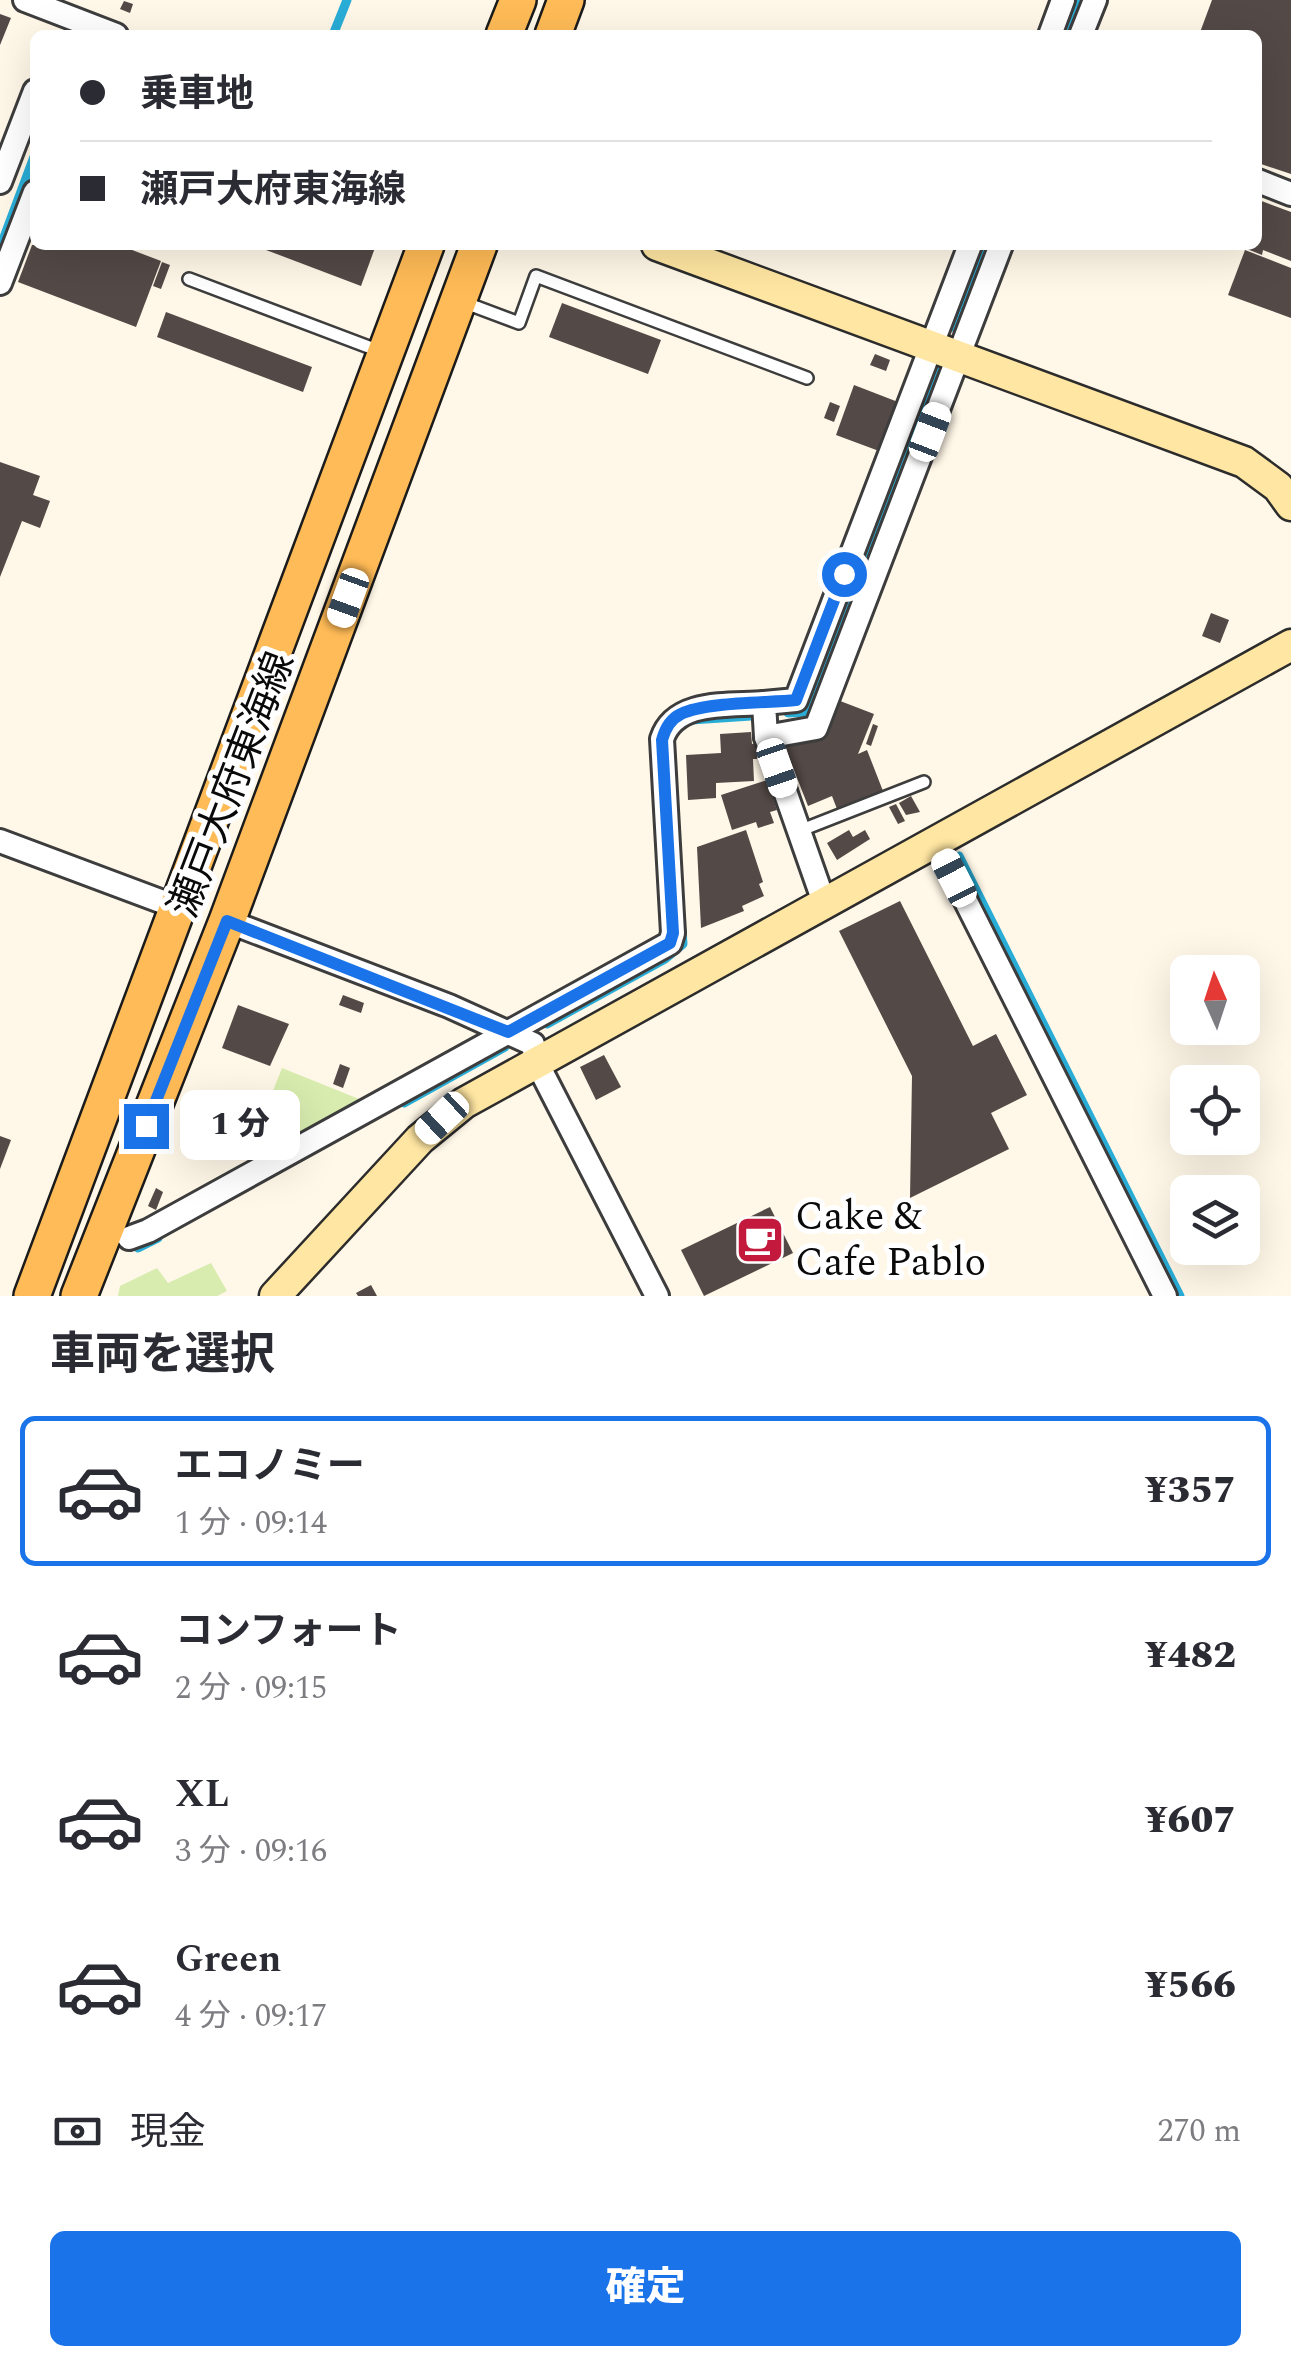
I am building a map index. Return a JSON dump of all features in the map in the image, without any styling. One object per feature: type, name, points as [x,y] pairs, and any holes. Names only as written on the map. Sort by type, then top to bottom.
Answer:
[{"type":"main road","points":[[506,30],[518,0]]},
{"type":"main road","points":[[555,30],[566,0]]},
{"type":"main road","name":"瀬戸大府東海線","points":[[32,1296],[424,250]]},
{"type":"main road","name":"瀬戸大府東海線","points":[[78,1296],[227,921],[478,250]]},
{"type":"street","points":[[25,0],[61,25],[87,30]]},
{"type":"street","points":[[1052,30],[1063,0]]},
{"type":"street","points":[[1083,30],[1095,0]]},
{"type":"street","points":[[0,182],[30,105]]},
{"type":"street","points":[[1262,183],[1291,194]]},
{"type":"street","points":[[0,284],[30,205]]},
{"type":"street","points":[[670,250],[1244,462],[1278,487],[1291,505]]},
{"type":"street","points":[[766,737],[816,728],[945,352],[969,250]]},
{"type":"street","points":[[129,1238],[670,943],[673,933],[662,740],[665,729],[681,714],[796,700],[945,352],[998,250]]},
{"type":"street","points":[[274,1296],[442,1118],[536,1061],[937,844],[1291,645]]},
{"type":"street","points":[[764,703],[766,737],[824,905]]},
{"type":"street","points":[[0,841],[179,908]]},
{"type":"street","points":[[937,844],[1165,1296]]},
{"type":"street","points":[[227,921],[533,1044],[536,1061],[656,1296]]},
{"type":"lane","points":[[459,300],[519,323],[536,276],[807,378]]},
{"type":"lane","points":[[190,279],[386,353]]},
{"type":"lane","points":[[799,832],[924,782]]},
{"type":"green space","points":[[282,1068],[364,1101],[278,1149],[182,1116],[192,1091],[263,1116]]},
{"type":"green space","points":[[211,1263],[227,1291],[217,1296],[118,1296],[120,1286],[157,1268],[168,1283]]},
{"type":"building","points":[[1212,0],[1291,0],[1291,174],[1262,164],[1262,30],[1201,30]]},
{"type":"building","points":[[124,1],[133,4],[130,13],[120,9]]},
{"type":"building","points":[[0,14],[11,18],[0,45]]},
{"type":"building","points":[[1262,201],[1291,212],[1291,261],[1263,250],[1262,255],[1250,250],[1262,250]]},
{"type":"building","points":[[30,250],[132,250],[161,261],[136,327],[18,282]]},
{"type":"building","points":[[266,250],[374,250],[361,286]]},
{"type":"building","points":[[1245,250],[1291,268],[1291,318],[1228,295]]},
{"type":"building","points":[[162,262],[170,265],[161,289],[153,286]]},
{"type":"building","points":[[562,303],[661,340],[648,374],[549,337]]},
{"type":"building","points":[[166,312],[312,367],[303,392],[157,337]]},
{"type":"building","points":[[875,354],[890,360],[886,371],[870,365]]},
{"type":"building","points":[[854,385],[898,402],[879,451],[836,435]]},
{"type":"building","points":[[830,402],[840,406],[834,422],[824,418]]},
{"type":"building","points":[[0,462],[40,476],[33,495],[50,501],[40,528],[22,521],[0,577]]},
{"type":"building","points":[[1211,613],[1229,620],[1220,643],[1202,636]]},
{"type":"building","points":[[835,699],[874,714],[858,754],[867,750],[883,791],[837,809],[832,796],[808,806],[785,747],[823,731]]},
{"type":"building","points":[[873,724],[878,726],[871,746],[866,744]]},
{"type":"building","points":[[751,732],[752,744],[757,743],[754,781],[716,783],[716,798],[688,800],[686,755],[721,753],[720,734]]},
{"type":"building","points":[[767,780],[777,810],[770,812],[774,823],[758,828],[756,822],[732,830],[721,795]]},
{"type":"building","points":[[911,796],[920,812],[906,815],[899,803]]},
{"type":"building","points":[[896,804],[905,821],[898,824],[889,807]]},
{"type":"building","points":[[746,830],[764,896],[742,906],[744,911],[701,928],[697,847]]},
{"type":"building","points":[[849,830],[853,837],[865,830],[870,839],[837,860],[827,843]]},
{"type":"building","points":[[900,901],[973,1046],[996,1034],[1027,1095],[991,1113],[1009,1149],[910,1198],[912,1076],[839,931]]},
{"type":"building","points":[[343,995],[364,1003],[361,1013],[339,1005]]},
{"type":"building","points":[[238,1005],[289,1024],[270,1066],[222,1048]]},
{"type":"building","points":[[604,1055],[621,1087],[596,1100],[580,1067]]},
{"type":"building","points":[[340,1064],[350,1068],[343,1088],[333,1084]]},
{"type":"building","points":[[0,1136],[11,1140],[0,1169]]},
{"type":"building","points":[[156,1188],[163,1192],[156,1210],[148,1206]]},
{"type":"building","points":[[770,1207],[793,1253],[704,1296],[681,1250]]},
{"type":"building","points":[[371,1285],[377,1296],[358,1296],[356,1293]]},
{"type":"waterway","points":[[335,30],[347,0]]},
{"type":"waterway","points":[[1069,30],[1081,0]]},
{"type":"waterway","points":[[0,248],[30,167]]},
{"type":"waterway","points":[[955,328],[985,250]]},
{"type":"waterway","points":[[788,713],[807,712],[938,371]]},
{"type":"waterway","points":[[691,720],[751,716]]},
{"type":"waterway","points":[[959,856],[1180,1296]]},
{"type":"waterway","points":[[547,1024],[665,959],[683,944],[682,930]]},
{"type":"waterway","points":[[404,1103],[505,1047]]},
{"type":"waterway","points":[[138,1248],[158,1238]]},
{"type":"place","name":"Cake & Cafe Pablo","points":[[760,1240]]},
{"type":"route","points":[[146,1126],[227,921],[508,1032],[670,943],[673,933],[662,740],[665,729],[681,714],[698,709],[796,700],[844,574]]}]
